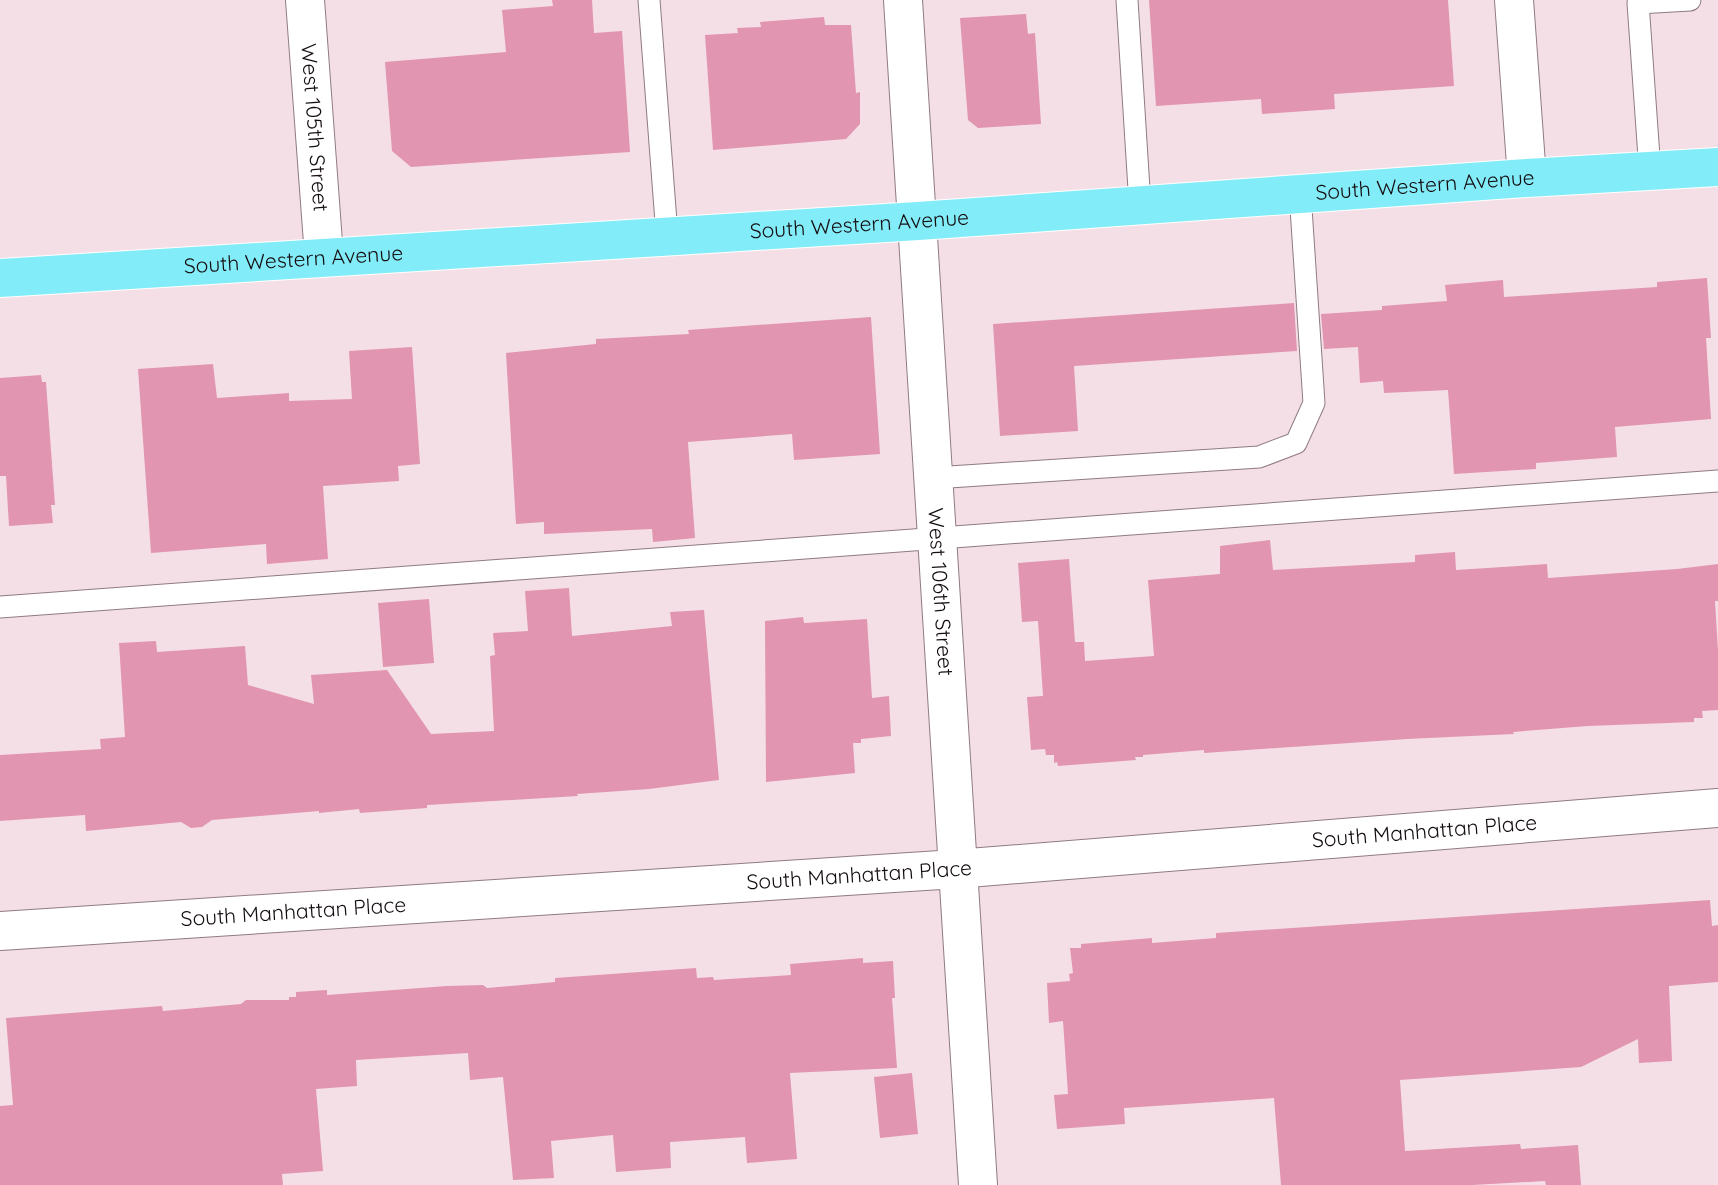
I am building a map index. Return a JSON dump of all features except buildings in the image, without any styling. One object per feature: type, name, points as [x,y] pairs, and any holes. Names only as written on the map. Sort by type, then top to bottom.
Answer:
[{"type":"main road","name":"South Western Avenue","points":[[0,278],[918,221],[1300,193],[1718,167]]},
{"type":"street","name":"West 105th Street","points":[[305,0],[324,256]]},
{"type":"street","name":"West 106th Street","points":[[903,0],[978,1185]]},
{"type":"street","points":[[1514,0],[1527,178]]},
{"type":"street","name":"South Manhattan Place","points":[[0,932],[956,869],[1718,808]]},
{"type":"lane","points":[[649,0],[667,235]]},
{"type":"lane","points":[[1127,0],[1140,205]]},
{"type":"lane","points":[[1650,171],[1638,3],[1690,0]]},
{"type":"lane","points":[[934,478],[1259,457],[1296,443],[1314,403],[1300,193]]},
{"type":"lane","points":[[0,607],[1718,481]]}]
